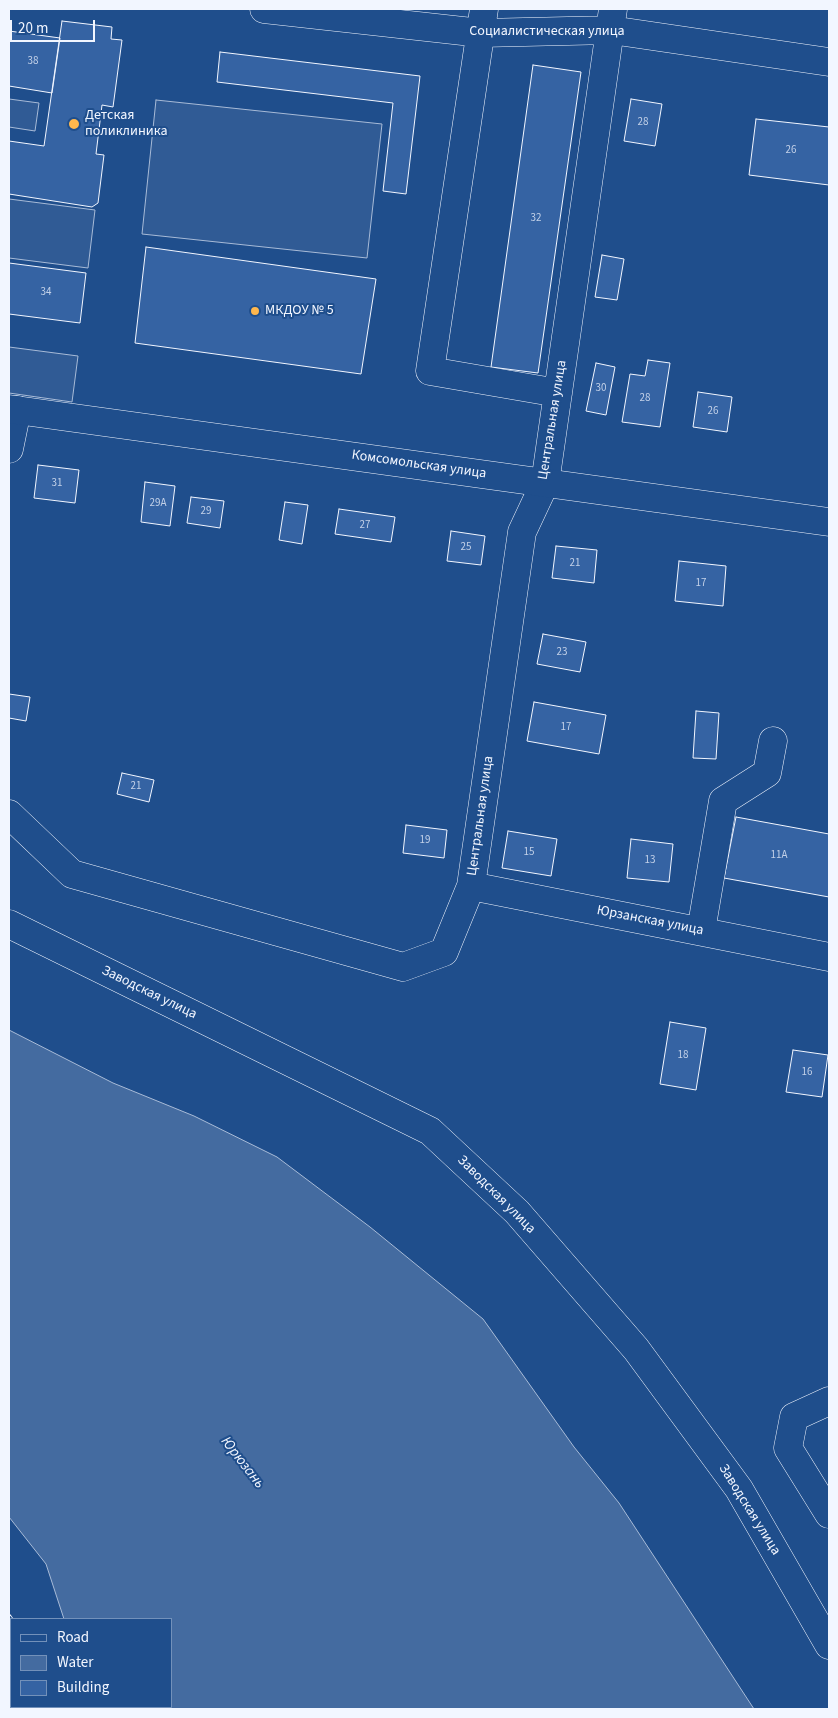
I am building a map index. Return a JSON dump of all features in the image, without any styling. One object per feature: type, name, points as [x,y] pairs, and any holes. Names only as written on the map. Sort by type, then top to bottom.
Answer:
[{"type":"street","name":"Социалистическая улица","points":[[264,9],[482,21],[612,19],[829,62]]},
{"type":"street","name":"Центральная улица","points":[[9,814],[72,874],[403,967],[444,952],[470,886],[522,532],[545,483],[612,19]]},
{"type":"street","points":[[482,21],[430,371],[558,393]]},
{"type":"street","points":[[9,448],[13,409]]},
{"type":"street","name":"Комсомольская улица","points":[[13,409],[829,522]]},
{"type":"street","points":[[702,932],[723,801],[767,773],[774,741]]},
{"type":"street","name":"Юрзанская улица","points":[[470,886],[829,957]]},
{"type":"street","name":"Заводская улица","points":[[9,924],[430,1131],[517,1212],[636,1349],[739,1489],[829,1645]]},
{"type":"street","points":[[829,1401],[794,1417],[788,1448],[829,1514]]},
{"type":"shaded area","points":[[9,99],[39,103],[35,131],[9,127]]},
{"type":"shaded area","points":[[156,100],[382,124],[367,258],[142,234]]},
{"type":"shaded area","points":[[9,199],[95,210],[88,268],[9,258]]},
{"type":"shaded area","points":[[9,347],[78,356],[72,402],[9,393]]},
{"type":"water","name":"Юрюзань","points":[[9,1030],[113,1083],[194,1116],[277,1157],[370,1227],[483,1319],[574,1447],[619,1503],[754,1709],[136,1709],[172,1708],[172,1618],[64,1618],[46,1564],[9,1517]]},
{"type":"building","name":"Детская поликлиника","points":[[62,21],[112,27],[111,39],[122,40],[113,107],[102,105],[96,154],[104,155],[98,203],[92,207],[9,194],[9,141],[44,146]]},
{"type":"building","points":[[9,31],[60,38],[52,93],[9,86]]},
{"type":"building","points":[[220,52],[420,76],[406,194],[383,191],[393,103],[217,82]]},
{"type":"building","points":[[533,65],[581,72],[538,373],[491,367]]},
{"type":"building","points":[[631,99],[662,104],[655,146],[624,141]]},
{"type":"building","points":[[756,119],[829,127],[829,185],[749,175]]},
{"type":"building","name":"МКДОУ № 5","points":[[146,247],[376,279],[361,374],[135,343]]},
{"type":"building","points":[[602,255],[624,259],[617,300],[595,297]]},
{"type":"building","points":[[9,263],[86,273],[80,323],[9,314]]},
{"type":"building","points":[[648,360],[670,363],[660,427],[622,422],[630,374],[645,376]]},
{"type":"building","points":[[596,363],[615,367],[606,415],[586,411]]},
{"type":"building","points":[[698,392],[732,397],[727,432],[693,427]]},
{"type":"building","points":[[38,465],[79,470],[75,503],[34,498]]},
{"type":"building","points":[[145,482],[175,486],[170,526],[141,522]]},
{"type":"building","points":[[191,497],[224,501],[220,528],[187,523]]},
{"type":"building","points":[[285,502],[308,505],[302,544],[279,540]]},
{"type":"building","points":[[339,509],[395,517],[391,542],[335,534]]},
{"type":"building","points":[[451,531],[485,536],[481,565],[447,561]]},
{"type":"building","points":[[556,546],[597,550],[594,583],[552,578]]},
{"type":"building","points":[[679,561],[726,566],[723,606],[675,601]]},
{"type":"building","points":[[543,634],[586,642],[580,672],[537,664]]},
{"type":"building","points":[[9,694],[30,697],[26,721],[9,718]]},
{"type":"building","points":[[534,702],[606,715],[599,754],[527,741]]},
{"type":"building","points":[[696,711],[719,713],[716,759],[693,758]]},
{"type":"building","points":[[122,773],[154,780],[149,802],[117,794]]},
{"type":"building","points":[[736,817],[829,834],[829,897],[724,878]]},
{"type":"building","points":[[406,825],[447,830],[444,858],[403,853]]},
{"type":"building","points":[[508,831],[557,839],[551,876],[502,868]]},
{"type":"building","points":[[631,839],[673,844],[669,882],[627,878]]},
{"type":"building","points":[[670,1022],[706,1028],[696,1090],[660,1084]]},
{"type":"building","points":[[793,1050],[828,1055],[822,1097],[786,1092]]},
{"type":"place","name":"Детская поликлиника","points":[[74,124]]},
{"type":"place","name":"МКДОУ № 5","points":[[255,311]]}]
